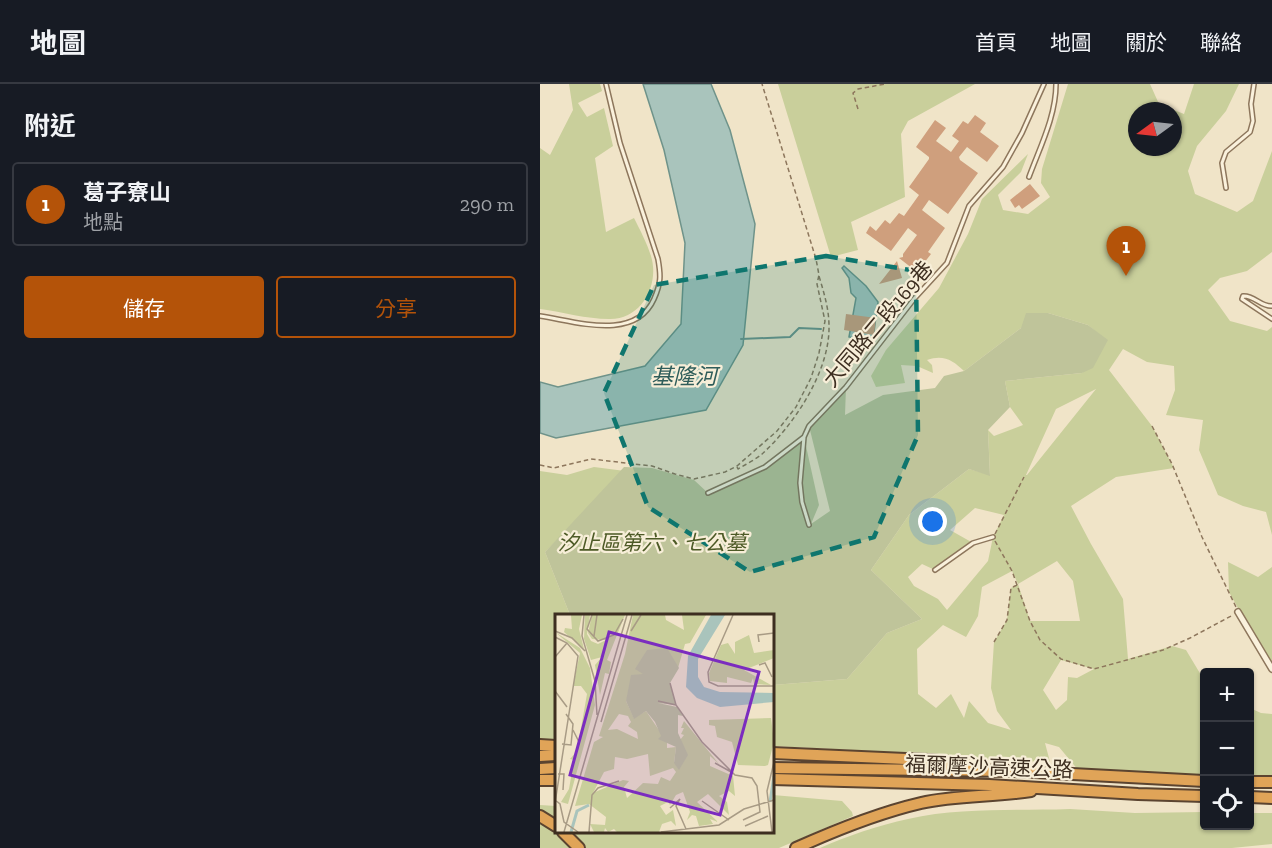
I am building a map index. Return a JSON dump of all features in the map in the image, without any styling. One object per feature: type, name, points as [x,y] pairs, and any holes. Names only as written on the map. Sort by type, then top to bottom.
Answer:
[{"type":"highway","points":[[540,745],[555,746]]},
{"type":"highway","points":[[774,753],[938,761],[959,763],[980,771]]},
{"type":"highway","points":[[540,756],[555,755]]},
{"type":"highway","points":[[540,769],[555,768]]},
{"type":"highway","name":"福爾摩沙高速公路","points":[[774,768],[980,771],[1200,781]]},
{"type":"highway","name":"福爾摩沙高速公路","points":[[774,779],[1050,788],[1200,796]]},
{"type":"highway","points":[[1254,782],[1272,782]]},
{"type":"highway","points":[[796,848],[841,827],[922,803],[965,796],[1015,794],[1050,788]]},
{"type":"highway","points":[[1254,797],[1272,798]]},
{"type":"highway","points":[[540,816],[555,825]]},
{"type":"highway","points":[[565,833],[579,848]]},
{"type":"street","points":[[1238,612],[1272,669]]},
{"type":"lane","points":[[540,316],[604,326],[630,323],[650,309],[661,279],[658,259],[620,143],[606,84]]},
{"type":"lane","name":"大同路二段169巷","points":[[804,437],[809,426],[846,387],[914,299],[947,263],[969,206],[1003,167],[1022,133],[1044,84]]},
{"type":"lane","points":[[1029,177],[1053,111],[1056,84]]},
{"type":"lane","points":[[1226,188],[1222,164],[1226,152],[1250,132],[1253,121],[1251,104],[1254,84]]},
{"type":"lane","points":[[1272,306],[1263,305],[1249,296],[1243,296],[1242,299],[1272,319]]},
{"type":"lane","points":[[708,493],[765,467],[804,437]]},
{"type":"lane","points":[[804,437],[800,483],[802,502],[809,525]]},
{"type":"lane","points":[[935,570],[973,543],[993,537]]},
{"type":"path","points":[[736,466],[738,469],[760,455],[798,411],[814,384],[823,360],[829,329],[828,309],[816,259],[762,84]]},
{"type":"path","points":[[858,110],[853,93],[858,89],[885,84]]},
{"type":"path","points":[[816,259],[825,256]]},
{"type":"path","points":[[540,465],[554,468],[591,459],[652,466],[694,479],[725,472],[736,466],[777,431],[796,407],[812,378],[825,321],[817,284],[819,275]]},
{"type":"path","points":[[1024,477],[993,537],[1018,584],[1030,621],[1040,640],[1061,659],[1094,669],[1163,650],[1238,612],[1202,537],[1173,464],[1152,426]]},
{"type":"path","points":[[994,642],[1007,620],[1011,588],[1018,584]]},
{"type":"highlighted area","points":[[826,256],[916,271],[918,435],[874,537],[750,572],[648,507],[604,393],[654,285]]},
{"type":"green space","points":[[569,84],[600,84],[602,91],[578,103],[587,117],[604,108],[613,146],[595,158],[606,232],[634,218],[651,256],[653,278],[645,299],[630,314],[620,318],[592,318],[540,309],[540,148],[550,155],[573,110]]},
{"type":"green space","points":[[778,84],[975,84],[908,121],[901,134],[905,197],[851,222],[858,250],[831,257]]},
{"type":"green space","points":[[1068,84],[1150,84],[1158,102],[1128,102],[1128,156],[1182,156],[1182,113],[1184,114],[1194,84],[1239,84],[1226,111],[1197,146],[1188,171],[1195,194],[1237,212],[1253,201],[1272,151],[1272,252],[1247,271],[1220,278],[1208,290],[1230,321],[1267,331],[1272,327],[1272,535],[1266,512],[1243,506],[1218,495],[1199,450],[1203,420],[1166,415],[1175,390],[1174,366],[1147,362],[1123,349],[1109,370],[1152,426],[1174,468],[1116,477],[1071,506],[1123,599],[1128,659],[1172,646],[1186,650],[1200,673],[1200,779],[1084,777],[1059,747],[1045,743],[1050,762],[947,759],[929,754],[774,746],[774,685],[847,679],[887,633],[922,619],[871,570],[909,515],[969,469],[990,475],[988,430],[994,436],[1023,425],[1010,407],[1005,381],[1082,373],[1107,341],[1088,325],[1048,313],[1021,328],[964,371],[952,361],[933,358],[927,360],[932,365],[933,373],[917,366],[901,365],[905,383],[876,387],[871,376],[886,350],[939,288],[968,234],[982,199],[1028,154],[1021,172],[998,195],[1003,210],[1028,214],[1050,197],[1041,183],[1042,169]],"holes":[[[1096,389],[1027,475],[1026,475],[1056,409]],[[975,508],[1004,515],[993,537],[988,561],[947,610],[938,599],[914,586],[908,577],[922,564],[935,570],[973,543],[950,530]],[[1057,561],[1073,581],[1080,621],[1030,621],[1018,584]],[[1012,571],[1018,584],[1011,588],[1007,620],[994,642],[991,688],[997,711],[1011,730],[988,723],[969,701],[964,718],[951,694],[936,708],[918,694],[917,649],[943,625],[966,637],[978,616],[982,587]],[[1061,660],[1094,669],[1077,678],[1068,677],[1067,700],[1056,710],[1043,690]]]},
{"type":"green space","name":"汐止區第六、七公墓","points":[[1026,313],[1048,313],[1088,325],[1108,340],[1093,368],[1082,373],[1005,381],[1010,407],[988,430],[990,476],[969,469],[909,515],[871,570],[922,619],[887,633],[847,679],[774,685],[774,614],[570,614],[545,552],[624,467],[652,468],[694,480],[708,493],[765,467],[804,437],[819,505],[811,524],[830,511],[809,426],[846,387],[845,415],[883,395],[935,388],[944,376],[964,371],[1021,328]]},
{"type":"green space","points":[[594,467],[625,471],[545,552],[570,614],[555,614],[555,753],[540,754],[540,471],[567,475]]},
{"type":"green space","points":[[1228,562],[1258,577],[1272,567],[1272,669],[1229,592]]},
{"type":"green space","points":[[1254,710],[1272,714],[1272,780],[1254,780]]},
{"type":"green space","points":[[774,795],[842,801],[853,816],[779,848],[540,848],[540,805],[555,806],[555,833],[774,833]]},
{"type":"green space","points":[[1070,809],[1135,813],[1200,812],[1200,830],[1254,830],[1254,813],[1272,813],[1272,844],[1232,848],[820,848],[897,821],[969,811]]},
{"type":"water","name":"基隆河","points":[[643,84],[711,84],[730,130],[755,224],[743,345],[706,410],[556,438],[540,433],[540,382],[558,387],[645,366],[681,324],[685,243],[664,150]]},
{"type":"water","points":[[844,266],[866,286],[878,302],[873,339],[849,337],[856,298],[851,293],[849,278],[842,268]]},
{"type":"building","points":[[975,115],[986,123],[980,132],[999,146],[987,162],[967,147],[959,157],[978,173],[948,214],[929,200],[922,210],[945,228],[928,252],[931,254],[917,272],[899,258],[903,257],[917,235],[908,228],[891,251],[866,233],[870,226],[876,231],[885,220],[890,224],[899,213],[904,216],[919,195],[909,187],[929,157],[916,147],[935,120],[946,128],[936,141],[951,152],[959,141],[952,136],[963,121],[968,124]]},
{"type":"building","points":[[1030,184],[1040,196],[1022,209],[1019,205],[1015,208],[1010,200]]},
{"type":"building","points":[[897,261],[902,278],[879,284]]},
{"type":"building","points":[[846,314],[876,318],[874,335],[844,330]]},
{"type":"waterway","points":[[741,339],[790,337],[799,328],[821,329]]},
{"type":"place","name":"葛子寮山","points":[[1126,276]]}]
